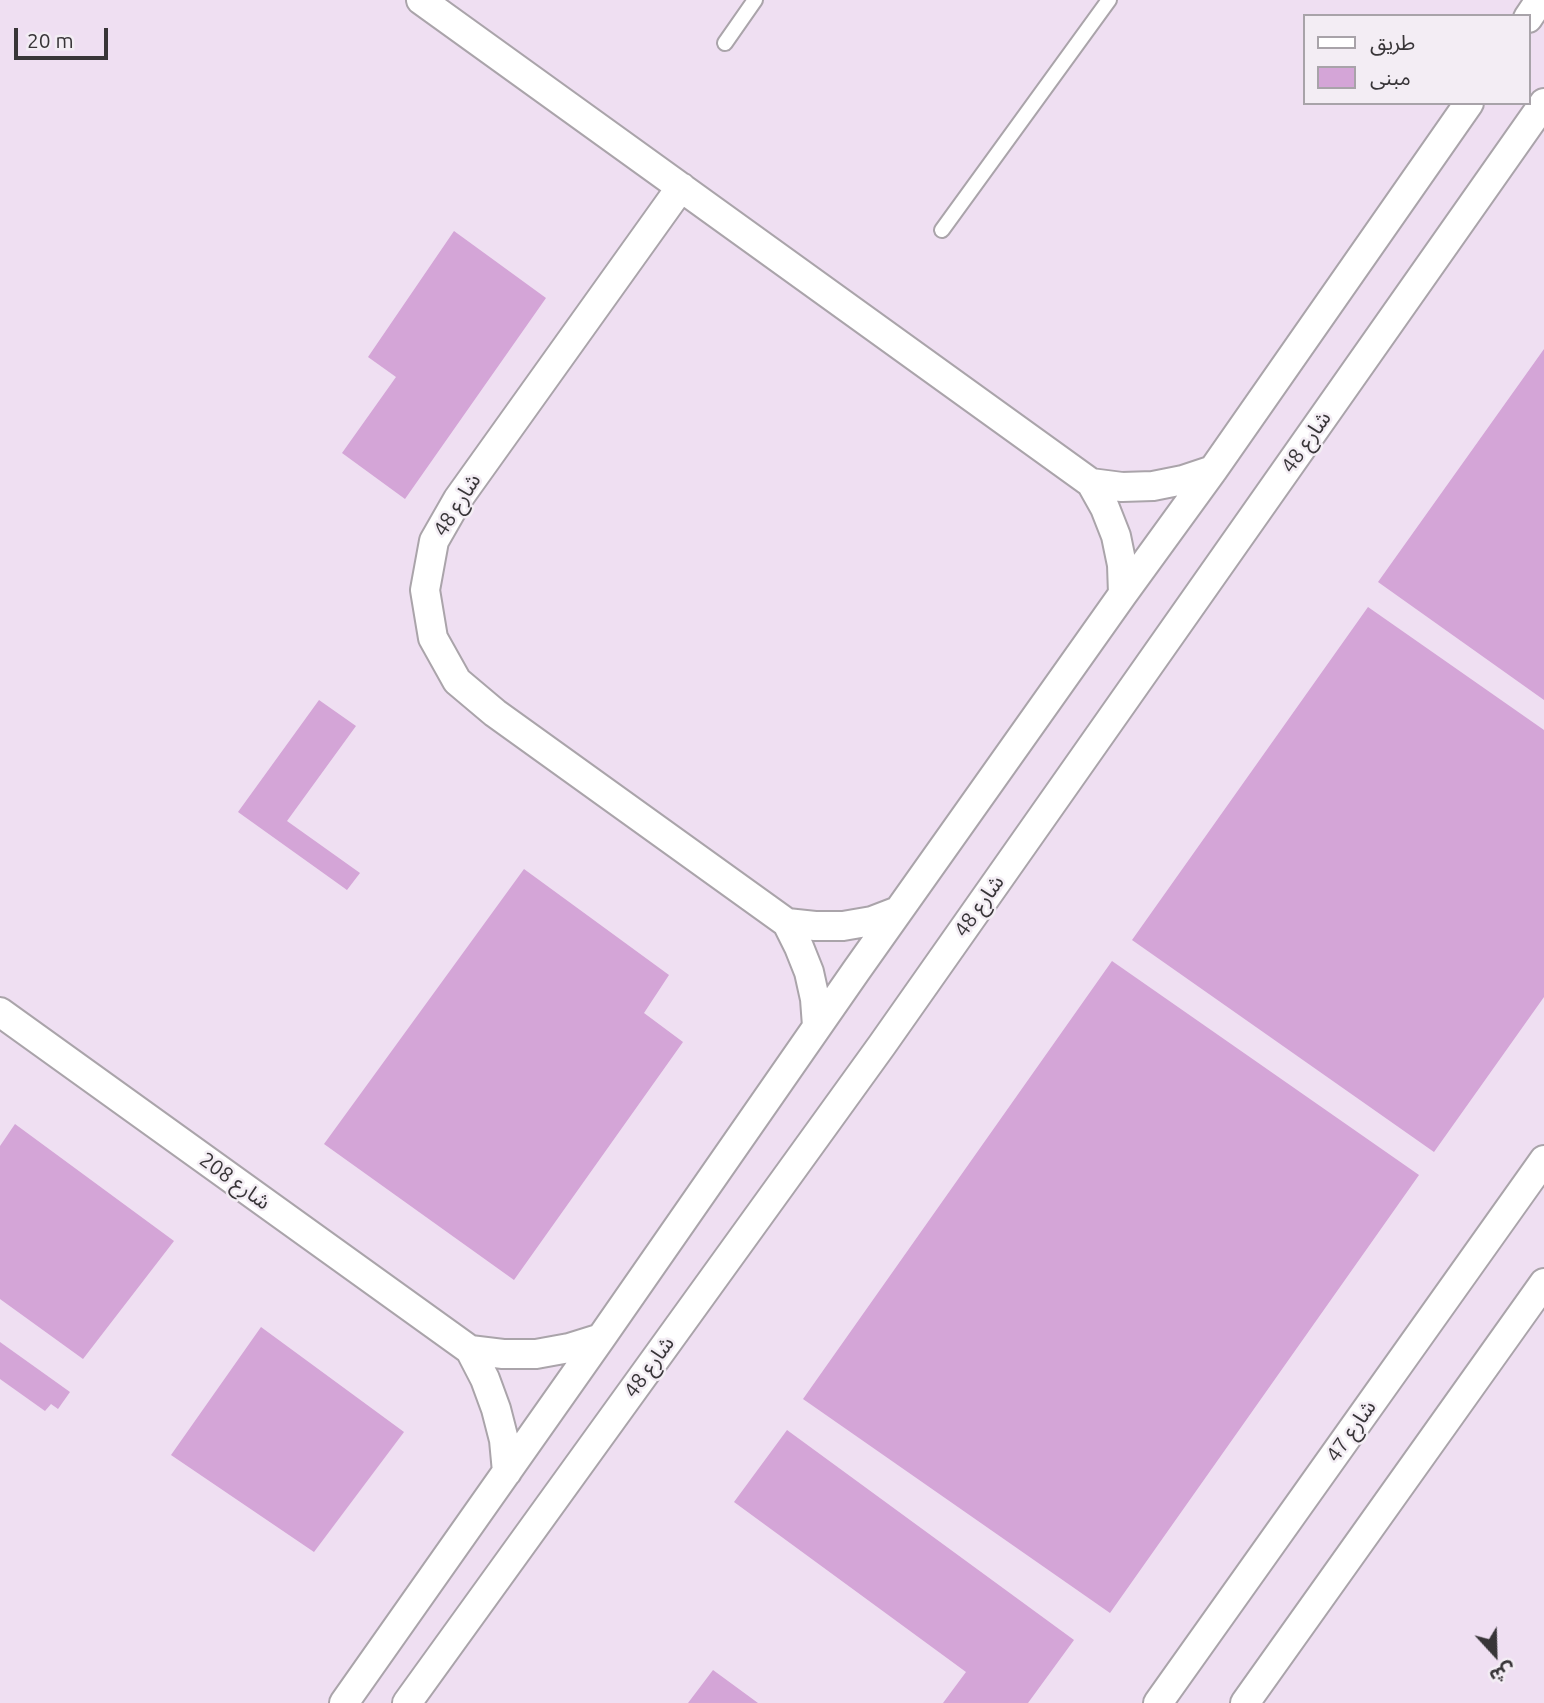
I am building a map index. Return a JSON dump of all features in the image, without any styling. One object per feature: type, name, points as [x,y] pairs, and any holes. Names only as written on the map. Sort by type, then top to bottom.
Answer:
[{"type":"street","points":[[421,0],[1091,483],[1116,536],[1122,565],[1123,594]]},
{"type":"street","points":[[1530,15],[1540,0]]},
{"type":"street","name":"شارع 48","points":[[407,1703],[874,1056],[1544,103]]},
{"type":"street","points":[[344,1703],[817,1026],[1213,470],[1468,105]]},
{"type":"street","name":"شارع 48","points":[[681,187],[458,499],[433,541],[425,590],[433,638],[457,681],[495,713],[787,923],[809,972],[817,1026]]},
{"type":"street","points":[[1091,483],[1122,487],[1153,486],[1213,470]]},
{"type":"street","points":[[787,923],[843,926],[872,921],[898,911]]},
{"type":"street","name":"شارع 208","points":[[0,1012],[470,1350],[496,1409],[504,1440],[507,1472]]},
{"type":"street","name":"شارع 47","points":[[1158,1703],[1544,1160]]},
{"type":"street","points":[[1245,1703],[1544,1283]]},
{"type":"street","name":"شارع 208","points":[[470,1350],[536,1354],[601,1338]]},
{"type":"lane","points":[[725,43],[755,0]]},
{"type":"lane","points":[[942,230],[1109,0]]},
{"type":"shaded area","points":[[0,0],[1544,0],[1544,1703],[0,1703]]},
{"type":"building","points":[[454,231],[546,298],[405,499],[342,453],[396,377],[368,357]]},
{"type":"building","points":[[1544,349],[1544,700],[1378,582]]},
{"type":"building","points":[[1368,607],[1544,730],[1544,997],[1434,1152],[1132,940]]},
{"type":"building","points":[[319,700],[356,726],[287,821],[360,873],[347,890],[238,812]]},
{"type":"building","points":[[524,869],[669,975],[644,1013],[683,1042],[514,1280],[324,1144]]},
{"type":"building","points":[[1112,961],[1419,1175],[1110,1613],[803,1399]]},
{"type":"building","points":[[15,1124],[174,1241],[83,1359],[0,1299],[0,1146]]},
{"type":"building","points":[[261,1327],[404,1432],[314,1552],[171,1455]]},
{"type":"building","points":[[0,1342],[70,1392],[58,1409],[51,1404],[45,1411],[0,1379]]},
{"type":"building","points":[[787,1430],[1074,1640],[1028,1703],[943,1703],[966,1672],[734,1502]]},
{"type":"building","points":[[713,1670],[758,1703],[688,1703]]}]
